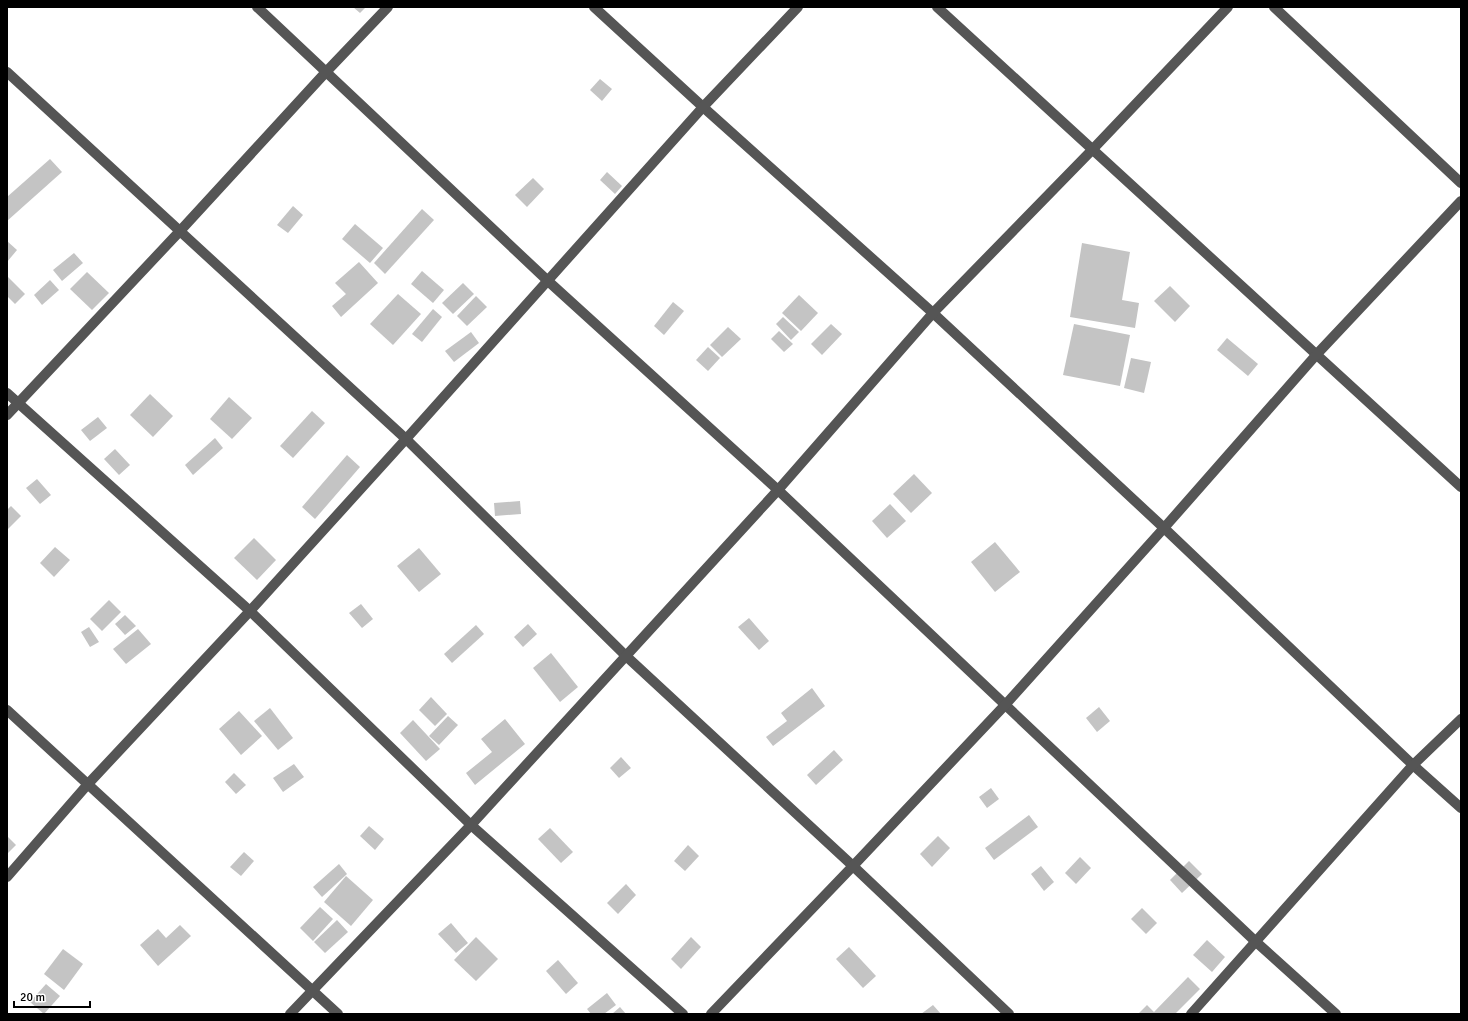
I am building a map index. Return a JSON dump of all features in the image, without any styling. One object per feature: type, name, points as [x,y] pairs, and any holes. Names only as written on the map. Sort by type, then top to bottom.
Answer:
[{"type":"street","points":[[257,7],[548,281],[778,490],[1255,941],[1336,1014]]},
{"type":"street","points":[[7,415],[388,7]]},
{"type":"street","points":[[594,7],[703,107],[933,312],[1461,808]]},
{"type":"street","points":[[7,877],[88,784],[250,611],[406,439],[703,107],[798,7]]},
{"type":"street","points":[[937,7],[1461,487]]},
{"type":"street","points":[[290,1014],[471,825],[626,656],[778,490],[933,312],[1092,150],[1228,7]]},
{"type":"street","points":[[1274,7],[1461,183]]},
{"type":"street","points":[[7,72],[406,439],[626,656],[853,866],[1009,1014]]},
{"type":"street","points":[[711,1014],[1006,704],[1164,528],[1317,354],[1461,201]]},
{"type":"street","points":[[7,393],[250,611],[471,825],[683,1014]]},
{"type":"street","points":[[7,710],[338,1014]]},
{"type":"street","points":[[1191,1014],[1414,765],[1461,719]]},
{"type":"building","points":[[353,7],[366,7],[360,13]]},
{"type":"building","points":[[600,79],[612,89],[602,101],[590,90]]},
{"type":"building","points":[[50,159],[62,172],[7,221],[7,197]]},
{"type":"building","points":[[607,172],[622,186],[615,194],[600,180]]},
{"type":"building","points":[[533,178],[544,189],[527,207],[515,195]]},
{"type":"building","points":[[293,206],[303,215],[288,233],[277,225]]},
{"type":"building","points":[[422,209],[434,220],[385,274],[374,263]]},
{"type":"building","points":[[355,224],[383,248],[370,263],[342,239]]},
{"type":"building","points":[[7,241],[17,250],[7,262]]},
{"type":"building","points":[[1082,243],[1130,252],[1122,300],[1139,303],[1135,328],[1070,317]]},
{"type":"building","points":[[74,253],[83,263],[62,281],[53,270]]},
{"type":"building","points":[[359,262],[378,283],[341,317],[332,306],[346,294],[335,283]]},
{"type":"building","points":[[422,271],[444,290],[433,303],[411,284]]},
{"type":"building","points":[[87,272],[109,293],[92,310],[70,289]]},
{"type":"building","points":[[7,276],[25,294],[15,304],[7,296]]},
{"type":"building","points":[[50,280],[59,290],[42,305],[34,295]]},
{"type":"building","points":[[463,283],[474,294],[453,314],[442,303]]},
{"type":"building","points":[[1170,286],[1190,306],[1175,322],[1154,301]]},
{"type":"building","points":[[398,294],[421,314],[393,345],[370,324]]},
{"type":"building","points":[[799,295],[818,313],[801,331],[782,313]]},
{"type":"building","points":[[476,296],[487,307],[467,326],[457,316]]},
{"type":"building","points":[[673,302],[684,311],[664,335],[654,326]]},
{"type":"building","points":[[433,309],[442,317],[422,342],[412,334]]},
{"type":"building","points":[[783,317],[799,332],[791,340],[776,324]]},
{"type":"building","points":[[831,324],[842,334],[822,355],[811,344]]},
{"type":"building","points":[[1074,324],[1130,335],[1120,386],[1063,375]]},
{"type":"building","points":[[728,327],[741,339],[722,357],[710,345]]},
{"type":"building","points":[[779,331],[793,344],[784,352],[771,339]]},
{"type":"building","points":[[471,332],[479,343],[454,362],[445,351]]},
{"type":"building","points":[[1227,338],[1258,364],[1248,376],[1217,350]]},
{"type":"building","points":[[708,347],[720,358],[708,371],[696,360]]},
{"type":"building","points":[[1131,358],[1151,362],[1144,393],[1124,388]]},
{"type":"building","points":[[150,394],[173,416],[153,437],[130,415]]},
{"type":"building","points":[[229,397],[252,418],[232,439],[210,419]]},
{"type":"building","points":[[312,411],[325,423],[293,458],[280,446]]},
{"type":"building","points":[[98,417],[107,428],[90,441],[81,430]]},
{"type":"building","points":[[215,438],[223,448],[193,475],[185,465]]},
{"type":"building","points":[[115,449],[130,465],[119,475],[104,459]]},
{"type":"building","points":[[347,455],[360,467],[315,519],[302,507]]},
{"type":"building","points":[[914,474],[932,493],[911,513],[893,494]]},
{"type":"building","points":[[37,479],[51,495],[40,504],[26,488]]},
{"type":"building","points":[[520,501],[521,514],[495,516],[494,503]]},
{"type":"building","points":[[890,504],[906,521],[887,538],[872,521]]},
{"type":"building","points":[[11,506],[21,516],[7,530],[7,510]]},
{"type":"building","points":[[254,538],[276,560],[257,580],[234,558]]},
{"type":"building","points":[[995,542],[1020,572],[995,592],[971,562]]},
{"type":"building","points":[[55,547],[70,560],[54,577],[40,563]]},
{"type":"building","points":[[419,548],[441,574],[419,592],[397,566]]},
{"type":"building","points":[[109,600],[121,612],[102,631],[90,619]]},
{"type":"building","points":[[361,604],[373,619],[362,628],[349,613]]},
{"type":"building","points":[[125,615],[136,626],[125,635],[115,624]]},
{"type":"building","points":[[749,618],[769,641],[759,650],[738,627]]},
{"type":"building","points":[[528,624],[537,634],[523,647],[514,637]]},
{"type":"building","points":[[476,625],[484,634],[452,663],[444,654]]},
{"type":"building","points":[[89,627],[99,642],[90,647],[81,632]]},
{"type":"building","points":[[138,629],[151,644],[126,664],[113,649]]},
{"type":"building","points":[[551,653],[578,687],[560,702],[533,668]]},
{"type":"building","points":[[812,688],[825,706],[773,746],[766,737],[787,721],[781,713]]},
{"type":"building","points":[[431,697],[447,714],[435,726],[419,710]]},
{"type":"building","points":[[1099,707],[1110,721],[1097,732],[1086,718]]},
{"type":"building","points":[[270,708],[293,738],[278,750],[254,721]]},
{"type":"building","points":[[239,711],[262,736],[241,755],[219,729]]},
{"type":"building","points":[[448,716],[458,725],[439,745],[429,736]]},
{"type":"building","points":[[505,719],[525,744],[475,785],[466,773],[492,752],[481,739]]},
{"type":"building","points":[[413,720],[440,749],[426,761],[400,733]]},
{"type":"building","points":[[834,750],[843,760],[816,785],[807,775]]},
{"type":"building","points":[[621,757],[631,768],[619,778],[610,768]]},
{"type":"building","points":[[294,764],[304,777],[283,792],[273,778]]},
{"type":"building","points":[[234,773],[246,785],[236,794],[225,782]]},
{"type":"building","points":[[991,788],[999,799],[987,808],[979,797]]},
{"type":"building","points":[[1029,815],[1038,827],[994,860],[985,848]]},
{"type":"building","points":[[369,826],[384,839],[375,850],[360,836]]},
{"type":"building","points":[[550,828],[573,852],[561,863],[538,839]]},
{"type":"building","points":[[7,836],[16,845],[7,854]]},
{"type":"building","points":[[938,836],[950,848],[932,867],[920,854]]},
{"type":"building","points":[[688,845],[699,856],[685,871],[674,861]]},
{"type":"building","points":[[244,852],[254,861],[241,876],[230,867]]},
{"type":"building","points":[[1080,857],[1091,868],[1076,884],[1065,873]]},
{"type":"building","points":[[1189,861],[1202,874],[1182,893],[1170,880]]},
{"type":"building","points":[[339,864],[347,874],[322,897],[313,887]]},
{"type":"building","points":[[1041,866],[1054,882],[1044,891],[1031,874]]},
{"type":"building","points":[[346,876],[373,900],[351,926],[324,902]]},
{"type":"building","points":[[626,884],[636,895],[618,914],[607,903]]},
{"type":"building","points":[[320,907],[333,919],[313,941],[300,928]]},
{"type":"building","points":[[1142,908],[1157,923],[1146,934],[1131,919]]},
{"type":"building","points":[[337,920],[348,932],[325,953],[314,942]]},
{"type":"building","points":[[451,923],[468,943],[456,953],[438,934]]},
{"type":"building","points":[[180,925],[191,936],[158,966],[140,945],[158,929],[166,938]]},
{"type":"building","points":[[476,937],[498,959],[476,981],[454,960]]},
{"type":"building","points":[[691,937],[701,947],[681,969],[671,959]]},
{"type":"building","points":[[1207,940],[1225,957],[1212,972],[1193,955]]},
{"type":"building","points":[[849,947],[876,976],[863,988],[836,959]]},
{"type":"building","points":[[63,949],[83,964],[64,990],[44,974]]},
{"type":"building","points":[[558,960],[578,983],[566,994],[546,971]]},
{"type":"building","points":[[1188,977],[1200,989],[1175,1014],[1138,1014],[1147,1005],[1154,1012]]},
{"type":"building","points":[[46,984],[60,996],[44,1014],[30,1002]]},
{"type":"building","points":[[607,993],[616,1005],[604,1014],[591,1014],[587,1009]]},
{"type":"building","points":[[933,1005],[941,1014],[921,1014]]},
{"type":"building","points":[[620,1007],[626,1014],[612,1014]]}]
